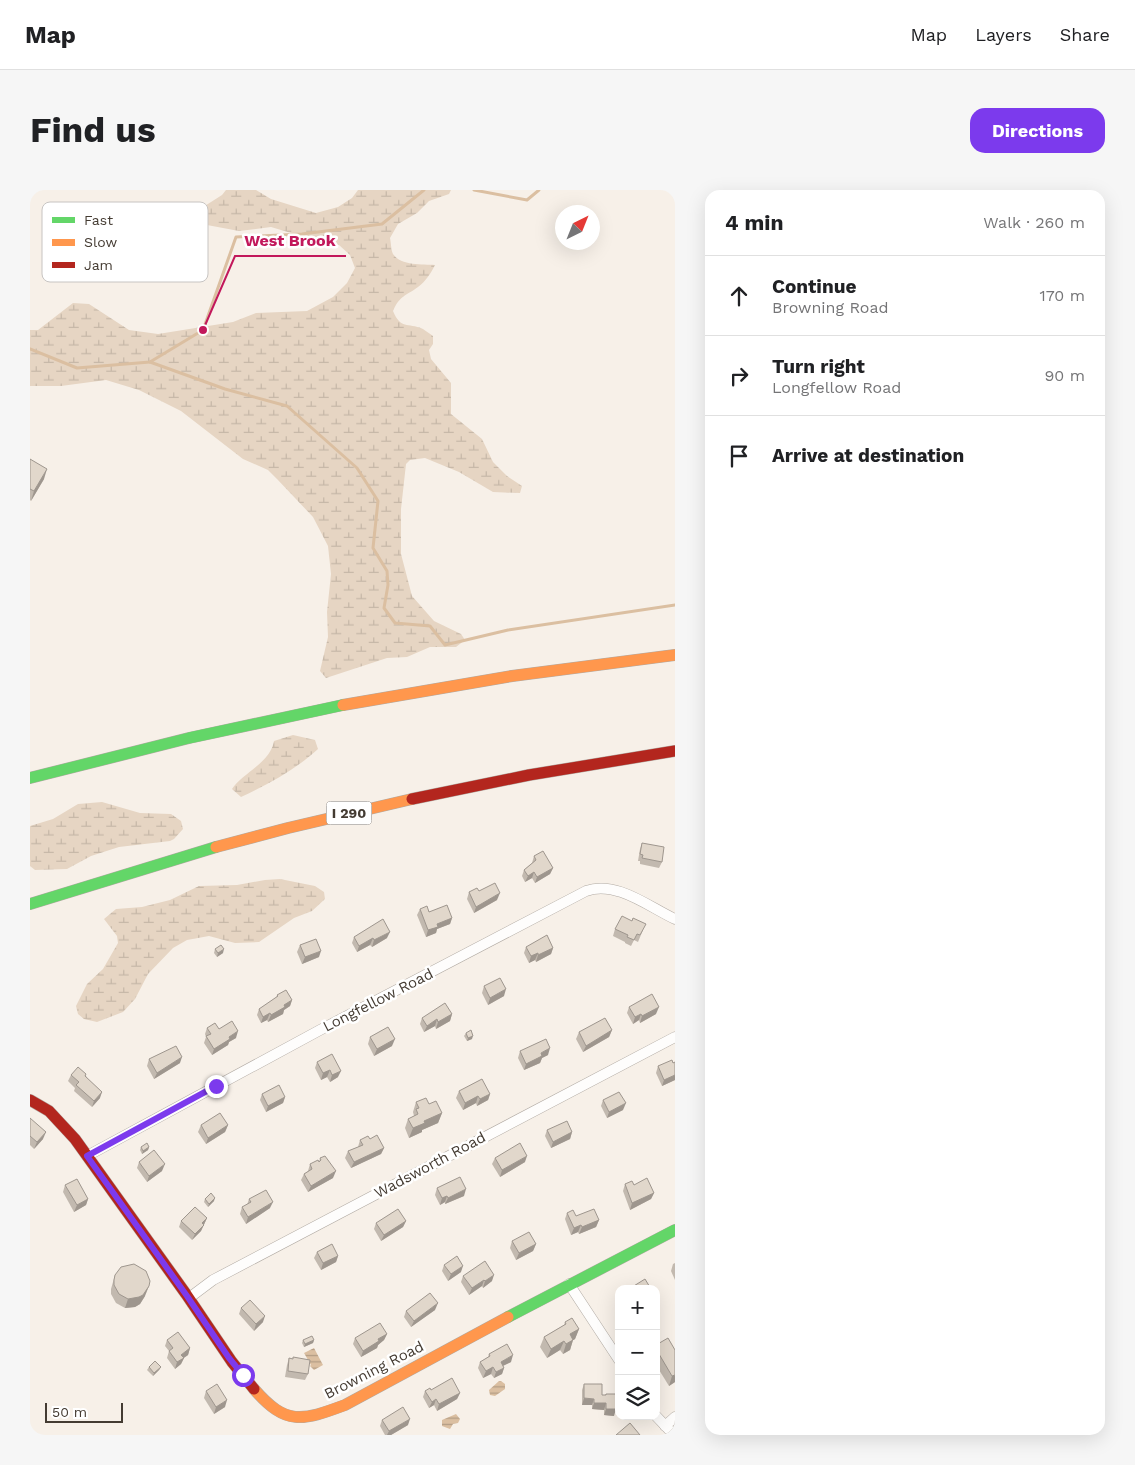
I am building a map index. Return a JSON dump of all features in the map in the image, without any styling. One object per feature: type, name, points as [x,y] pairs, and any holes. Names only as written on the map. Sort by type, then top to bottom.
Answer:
[{"type":"main road","points":[[30,778],[142,748],[318,710],[524,674],[675,655]]},
{"type":"main road","name":"I 290","points":[[30,904],[198,852],[339,816],[467,787],[675,751]]},
{"type":"main road","name":"Browning Road","points":[[30,1100],[41,1105],[52,1114],[87,1156],[189,1298],[229,1358],[262,1397],[282,1414],[292,1417],[312,1417],[345,1405],[569,1284],[675,1230]]},
{"type":"street","name":"Longfellow Road","points":[[87,1156],[320,1030],[586,891],[599,889],[624,894],[675,919]]},
{"type":"street","name":"Wadsworth Road","points":[[189,1298],[213,1280],[675,1037]]},
{"type":"street","points":[[569,1284],[615,1354]]},
{"type":"street","points":[[665,1426],[675,1417]]},
{"type":"street","points":[[660,1420],[674,1435]]},
{"type":"green space","points":[[226,190],[256,190],[271,199],[316,213],[338,207],[352,198],[358,190],[451,190],[449,194],[429,201],[417,213],[398,224],[390,238],[392,252],[401,261],[412,264],[435,265],[423,282],[404,296],[393,311],[402,323],[423,329],[433,336],[433,344],[429,350],[431,359],[451,383],[451,414],[482,439],[493,462],[507,476],[522,486],[520,493],[493,492],[459,472],[425,458],[410,460],[406,464],[401,509],[401,554],[412,596],[434,621],[461,634],[465,640],[456,647],[430,647],[407,657],[387,658],[326,678],[320,671],[328,637],[327,612],[331,574],[328,546],[313,517],[268,470],[243,459],[181,411],[139,390],[106,380],[61,386],[30,386],[30,330],[38,330],[73,303],[89,304],[129,330],[158,334],[233,322],[256,313],[307,311],[333,297],[347,283],[355,268],[350,255],[339,245],[306,244],[291,233],[271,227],[239,231],[208,225],[208,204],[222,195]]},
{"type":"green space","points":[[293,735],[315,740],[318,749],[300,764],[281,776],[241,797],[232,789],[262,761],[272,749],[274,741]]},
{"type":"green space","points":[[102,802],[140,813],[171,814],[181,821],[183,829],[170,841],[119,847],[91,856],[67,869],[35,870],[30,866],[30,826],[53,819],[78,804]]},
{"type":"green space","points":[[280,879],[315,886],[324,892],[325,899],[312,911],[294,918],[259,942],[235,943],[209,936],[187,940],[173,948],[148,974],[135,999],[123,1012],[97,1022],[84,1019],[78,1014],[76,1006],[87,984],[103,969],[118,943],[117,936],[104,919],[116,909],[142,907],[170,900],[199,886],[237,885]]},
{"type":"shaded area","points":[[314,1348],[323,1365],[314,1370],[304,1353]]},
{"type":"shaded area","points":[[499,1381],[505,1384],[505,1389],[495,1396],[490,1395],[489,1390]]},
{"type":"shaded area","points":[[456,1414],[460,1419],[458,1423],[453,1424],[450,1429],[442,1426],[442,1420]]},
{"type":"building","points":[[30,459],[47,469],[34,491],[30,489]]},
{"type":"building","points":[[642,843],[664,847],[662,862],[642,858],[643,855],[640,854]]},
{"type":"building","points":[[543,851],[553,868],[537,877],[534,872],[528,876],[524,870],[536,860],[534,856]]},
{"type":"building","points":[[495,883],[500,893],[476,907],[469,892],[477,888],[479,891]]},
{"type":"building","points":[[447,905],[452,918],[437,924],[438,927],[428,930],[420,909],[427,906],[429,912]]},
{"type":"building","points":[[622,916],[632,921],[633,918],[646,924],[640,935],[637,934],[634,940],[615,929]]},
{"type":"building","points":[[383,919],[390,932],[374,940],[373,938],[359,946],[354,937]]},
{"type":"building","points":[[547,935],[553,948],[531,956],[526,947]]},
{"type":"building","points":[[316,939],[321,951],[305,957],[300,945]]},
{"type":"building","points":[[221,945],[224,949],[218,953],[215,949]]},
{"type":"building","points":[[500,978],[506,989],[490,998],[484,986]]},
{"type":"building","points":[[286,990],[292,1000],[284,1005],[285,1007],[263,1017],[259,1009]]},
{"type":"building","points":[[652,994],[659,1007],[642,1016],[641,1014],[635,1017],[629,1007]]},
{"type":"building","points":[[445,1003],[452,1014],[438,1022],[437,1019],[427,1026],[422,1018]]},
{"type":"building","points":[[605,1018],[612,1030],[586,1046],[579,1032]]},
{"type":"building","points":[[232,1021],[238,1031],[229,1037],[230,1039],[214,1049],[206,1036],[211,1034],[207,1028],[215,1023],[219,1029]]},
{"type":"building","points":[[388,1027],[395,1039],[377,1049],[370,1037]]},
{"type":"building","points":[[471,1030],[473,1036],[468,1038],[466,1033]]},
{"type":"building","points":[[546,1039],[550,1048],[541,1053],[542,1056],[526,1064],[520,1051]]},
{"type":"building","points":[[176,1046],[182,1057],[157,1073],[149,1059]]},
{"type":"building","points":[[332,1054],[341,1071],[332,1075],[330,1070],[323,1073],[317,1062]]},
{"type":"building","points":[[672,1060],[673,1063],[675,1062],[675,1075],[664,1080],[658,1066]]},
{"type":"building","points":[[78,1067],[102,1092],[94,1101],[76,1085],[79,1082],[71,1075]]},
{"type":"building","points":[[482,1079],[490,1094],[480,1099],[478,1096],[465,1103],[459,1091]]},
{"type":"building","points":[[279,1085],[285,1097],[268,1106],[262,1094]]},
{"type":"building","points":[[619,1092],[626,1103],[609,1112],[603,1100]]},
{"type":"building","points":[[426,1098],[429,1104],[436,1101],[442,1113],[413,1128],[408,1119],[418,1114],[416,1109],[419,1108],[416,1102]]},
{"type":"building","points":[[220,1113],[228,1125],[208,1138],[201,1125]]},
{"type":"building","points":[[30,1118],[46,1132],[37,1142],[30,1136]]},
{"type":"building","points":[[567,1121],[572,1132],[553,1142],[547,1130]]},
{"type":"building","points":[[377,1135],[384,1148],[354,1162],[348,1151],[363,1145],[360,1140],[368,1136],[370,1139]]},
{"type":"building","points":[[147,1143],[149,1147],[143,1151],[141,1147]]},
{"type":"building","points":[[520,1143],[527,1156],[502,1170],[495,1158]]},
{"type":"building","points":[[154,1150],[165,1164],[149,1176],[139,1162]]},
{"type":"building","points":[[325,1156],[336,1171],[311,1186],[304,1174],[312,1169],[310,1164],[318,1160],[319,1162],[320,1158]]},
{"type":"building","points":[[460,1177],[466,1189],[448,1198],[447,1196],[442,1198],[437,1188]]},
{"type":"building","points":[[647,1178],[654,1193],[632,1203],[625,1184],[632,1181],[634,1185]]},
{"type":"building","points":[[77,1179],[88,1199],[77,1205],[65,1185]]},
{"type":"building","points":[[266,1190],[273,1202],[248,1217],[242,1207],[251,1202],[249,1199]]},
{"type":"building","points":[[211,1193],[215,1198],[209,1204],[205,1199]]},
{"type":"building","points":[[195,1207],[207,1218],[202,1223],[204,1225],[195,1234],[181,1221]]},
{"type":"building","points":[[398,1209],[406,1221],[384,1235],[376,1223]]},
{"type":"building","points":[[594,1209],[599,1220],[574,1228],[567,1213],[573,1210],[576,1216]]},
{"type":"building","points":[[529,1232],[536,1244],[519,1253],[512,1241]]},
{"type":"building","points":[[332,1244],[338,1256],[323,1263],[317,1252]]},
{"type":"building","points":[[457,1256],[463,1266],[451,1274],[444,1265]]},
{"type":"building","points":[[485,1261],[494,1275],[472,1288],[463,1276]]},
{"type":"building","points":[[134,1264],[146,1271],[150,1281],[143,1295],[128,1299],[119,1294],[114,1285],[114,1280],[121,1267]]},
{"type":"building","points":[[645,1279],[649,1285],[635,1285]]},
{"type":"building","points":[[430,1293],[438,1303],[414,1321],[406,1311]]},
{"type":"building","points":[[250,1300],[265,1316],[256,1324],[241,1308]]},
{"type":"building","points":[[572,1318],[579,1329],[570,1334],[573,1340],[566,1344],[564,1341],[551,1349],[544,1337],[566,1324],[565,1322]]},
{"type":"building","points":[[380,1323],[387,1334],[363,1351],[355,1338]]},
{"type":"building","points":[[178,1332],[190,1348],[181,1355],[184,1358],[177,1362],[169,1351],[173,1348],[167,1340]]},
{"type":"building","points":[[312,1336],[314,1340],[305,1344],[303,1340]]},
{"type":"building","points":[[668,1338],[675,1350],[675,1375],[672,1376],[660,1356],[660,1343]]},
{"type":"building","points":[[507,1344],[513,1355],[501,1362],[504,1368],[496,1372],[493,1367],[486,1371],[480,1362],[490,1356],[489,1354]]},
{"type":"building","points":[[293,1357],[310,1360],[308,1374],[288,1371],[289,1358],[293,1359]]},
{"type":"building","points":[[155,1361],[161,1367],[154,1373],[149,1367]]},
{"type":"building","points":[[452,1378],[460,1393],[439,1404],[436,1399],[432,1402],[425,1391],[430,1388],[431,1390]]},
{"type":"building","points":[[217,1384],[227,1400],[216,1407],[206,1391]]},
{"type":"building","points":[[584,1384],[602,1384],[602,1395],[615,1394],[615,1409],[606,1409],[606,1403],[594,1403],[594,1399],[584,1398]]},
{"type":"building","points":[[403,1407],[410,1419],[389,1431],[382,1420]]},
{"type":"building","points":[[630,1423],[640,1435],[616,1435]]},
{"type":"waterway","points":[[30,349],[77,368],[150,362],[203,330],[236,237],[302,234],[382,224],[424,190]]},
{"type":"waterway","points":[[474,190],[527,200],[539,190]]},
{"type":"waterway","points":[[150,362],[225,389],[287,406],[357,468],[378,501],[373,548],[387,571],[388,585],[384,608],[395,623],[430,626],[445,645],[508,630],[675,605]]},
{"type":"traffic: fast","points":[[30,778],[189,738],[343,705]]},
{"type":"traffic: fast","points":[[30,904],[216,847]]},
{"type":"traffic: fast","points":[[508,1317],[675,1230]]},
{"type":"traffic: slow","points":[[343,705],[512,676],[675,655]]},
{"type":"traffic: slow","points":[[216,847],[412,799]]},
{"type":"traffic: slow","points":[[254,1389],[265,1401],[286,1415],[306,1417],[317,1414],[345,1405],[508,1317]]},
{"type":"traffic: jam","points":[[412,799],[529,775],[675,751]]},
{"type":"traffic: jam","points":[[30,1100],[49,1111],[75,1139],[186,1294],[232,1362],[254,1389]]},
{"type":"place","name":"West Brook","points":[[203,330]]},
{"type":"route","points":[[216,1086],[87,1156],[229,1358],[243,1375]]}]
